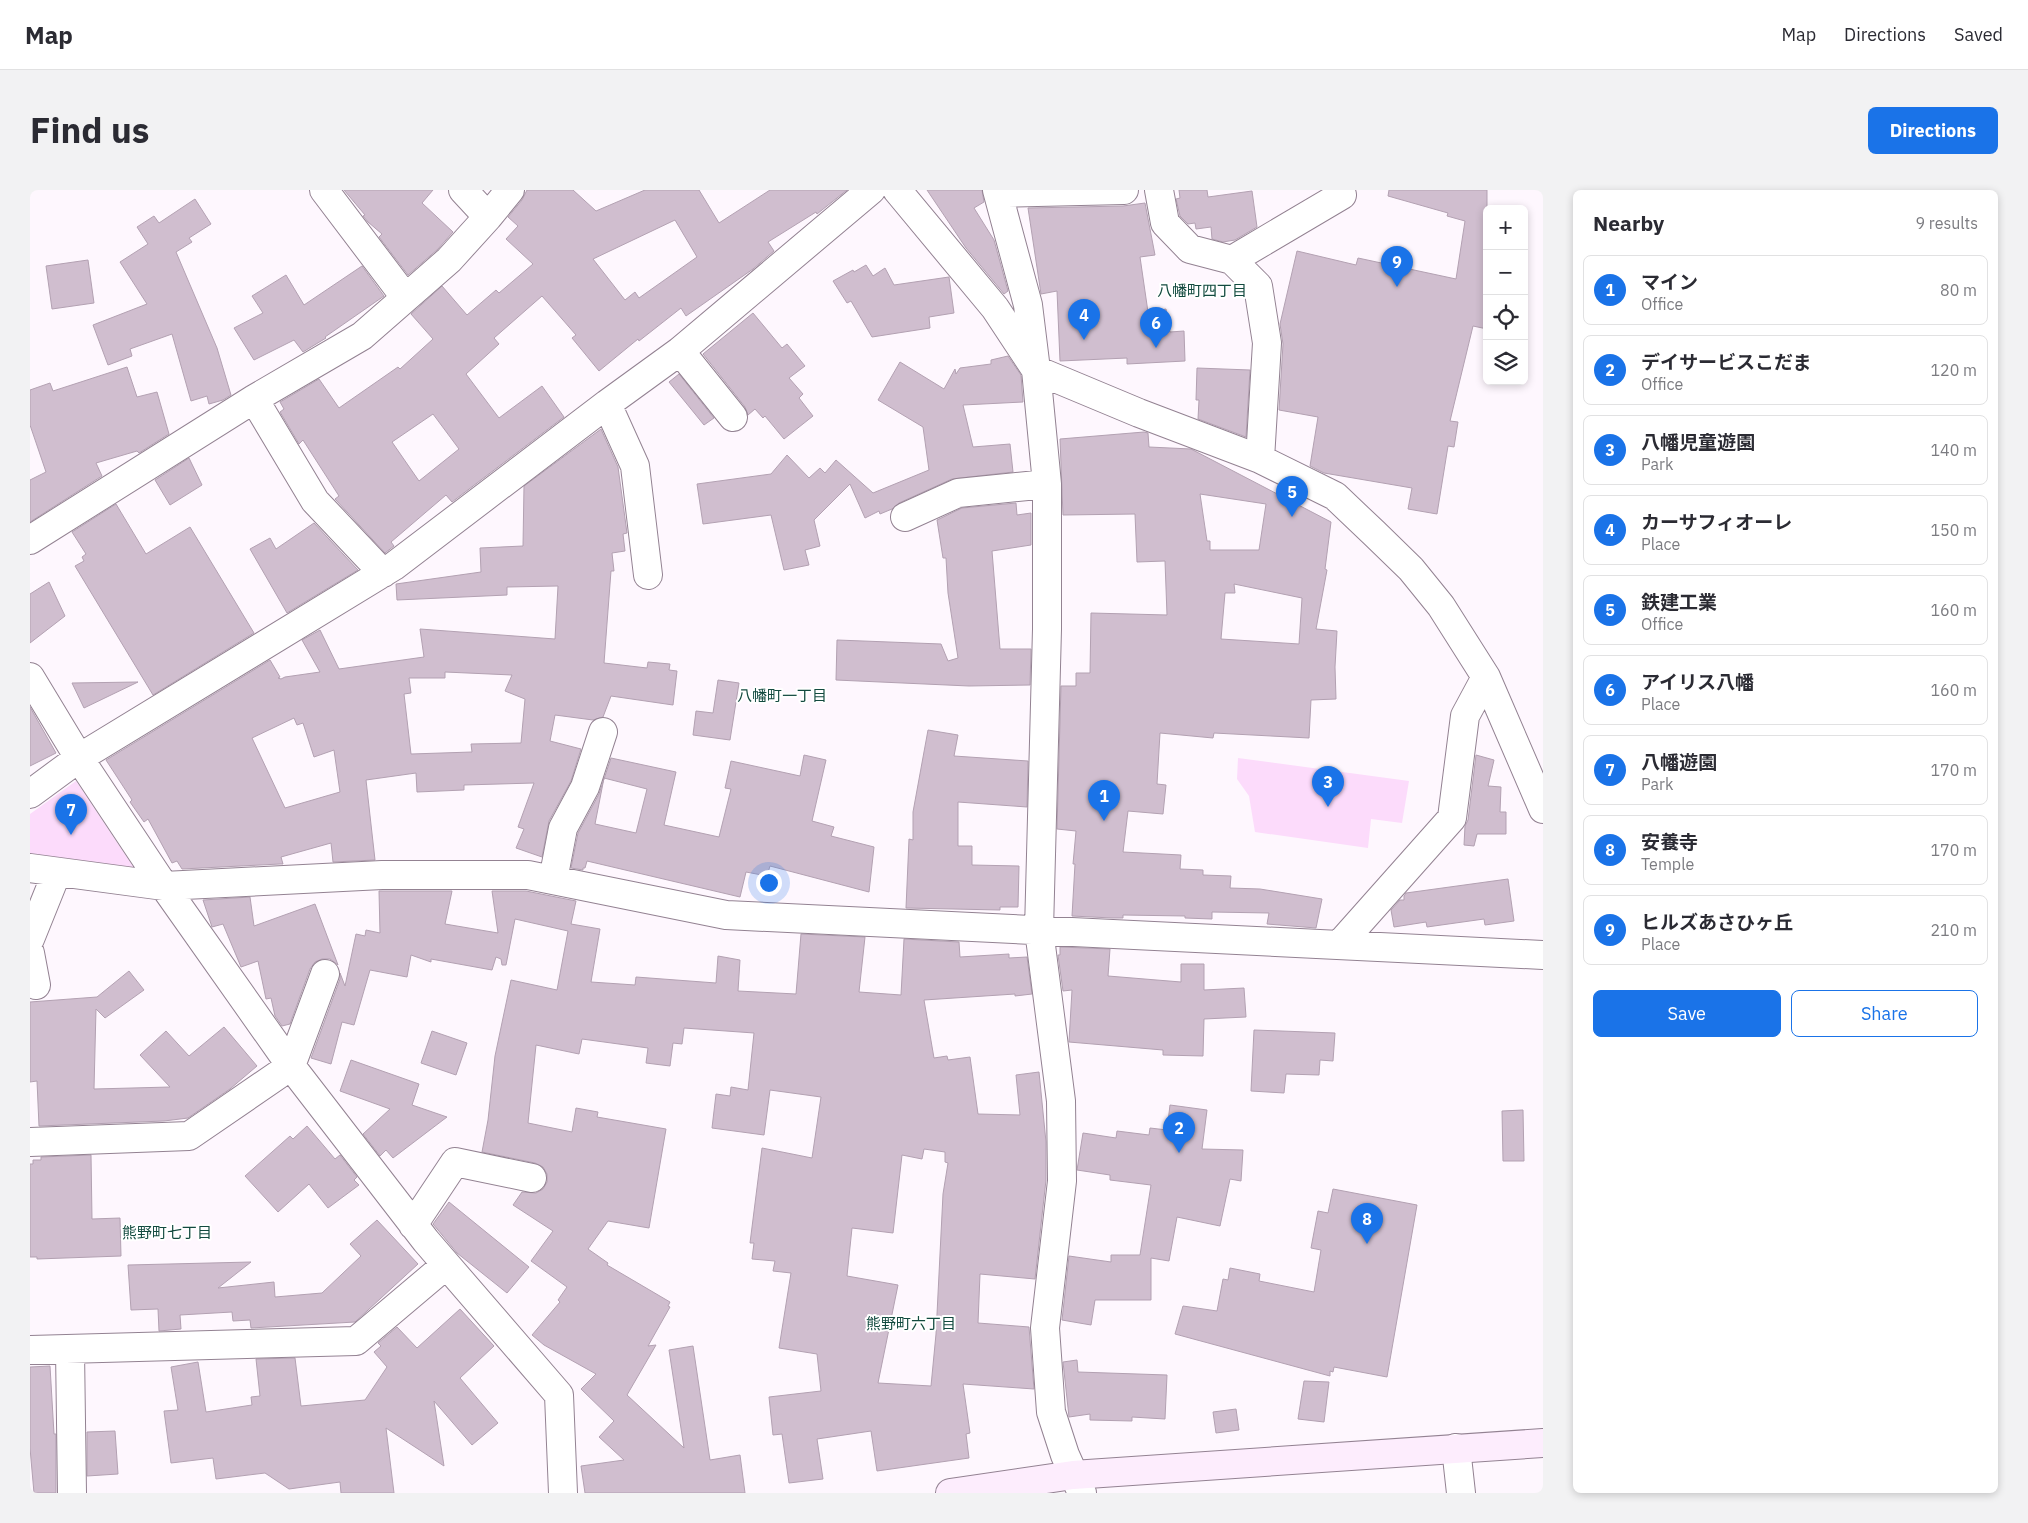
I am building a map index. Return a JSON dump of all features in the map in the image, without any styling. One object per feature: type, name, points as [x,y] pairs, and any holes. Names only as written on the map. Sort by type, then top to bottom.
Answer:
[{"type":"street","points":[[324,190],[405,297]]},
{"type":"street","points":[[464,190],[488,217]]},
{"type":"street","points":[[30,540],[254,399],[362,336],[449,260],[510,190]]},
{"type":"street","points":[[30,794],[79,758],[383,573],[680,351],[871,190]]},
{"type":"street","points":[[897,190],[995,308],[1036,370],[1138,413],[1260,459],[1335,496],[1374,533],[1410,570],[1440,606],[1486,677],[1543,809]]},
{"type":"street","points":[[1078,1484],[1051,1412],[1044,1328],[1062,1181],[1061,1101],[1039,930],[1047,629],[1047,484],[1028,305],[998,191],[1124,190]]},
{"type":"street","points":[[1159,190],[1165,223],[1190,249],[1232,260],[1258,286],[1267,343],[1260,459]]},
{"type":"street","points":[[1232,260],[1342,195]]},
{"type":"street","points":[[680,351],[733,417]]},
{"type":"street","points":[[254,399],[315,500],[383,573]]},
{"type":"street","points":[[607,404],[635,466],[648,576]]},
{"type":"street","points":[[905,517],[958,493],[1047,484]]},
{"type":"street","points":[[30,677],[79,758],[164,886],[291,1066],[413,1225],[559,1395],[562,1493]]},
{"type":"street","points":[[1340,944],[1452,818],[1465,716],[1486,677]]},
{"type":"street","points":[[553,880],[563,828],[586,787],[603,732]]},
{"type":"street","points":[[30,868],[164,886],[382,875],[528,875],[726,915],[1543,955]]},
{"type":"street","points":[[30,939],[57,872]]},
{"type":"street","points":[[30,952],[36,985]]},
{"type":"street","points":[[30,1142],[189,1136],[291,1066],[325,974]]},
{"type":"street","points":[[413,1225],[456,1162],[532,1178]]},
{"type":"street","points":[[30,1350],[356,1341],[446,1265]]},
{"type":"street","points":[[70,1350],[72,1493]]},
{"type":"street","points":[[950,1493],[1078,1484],[1456,1448],[1543,1443]]},
{"type":"street","points":[[1456,1448],[1461,1493]]},
{"type":"shaded area","points":[[1238,758],[1409,781],[1402,823],[1371,819],[1368,848],[1255,832],[1249,796],[1237,779]]},
{"type":"shaded area","points":[[76,781],[134,868],[30,856],[30,814]]},
{"type":"building","points":[[344,190],[433,190],[422,203],[453,232],[438,249],[408,275],[379,237],[382,234],[368,222],[363,216],[365,215]]},
{"type":"building","points":[[527,190],[573,190],[596,211],[645,190],[699,190],[719,223],[770,190],[847,190],[817,214],[816,212],[768,242],[774,251],[753,269],[686,316],[681,308],[639,341],[638,339],[599,371],[572,338],[576,335],[542,296],[494,338],[499,344],[466,374],[499,418],[542,386],[564,417],[452,502],[446,495],[391,542],[394,546],[385,553],[335,499],[339,496],[303,440],[299,444],[280,412],[284,409],[280,402],[319,379],[339,408],[398,367],[400,369],[433,339],[411,314],[442,286],[467,315],[496,290],[499,293],[533,264],[506,239],[518,226],[508,217],[522,200]],"holes":[[[675,220],[697,257],[639,298],[635,292],[625,300],[593,259]],[[433,414],[459,449],[419,481],[392,442]]]},
{"type":"building","points":[[927,190],[982,190],[984,202],[974,208],[994,240],[1008,291],[1004,294],[966,248]]},
{"type":"building","points":[[1179,190],[1207,190],[1208,197],[1252,191],[1257,227],[1235,240],[1223,242],[1212,239],[1211,227],[1196,229],[1195,223],[1188,224],[1180,216],[1176,199],[1180,198]]},
{"type":"building","points":[[1389,190],[1487,190],[1487,205],[1483,205],[1483,328],[1473,326],[1450,421],[1458,422],[1454,447],[1448,446],[1437,514],[1408,509],[1412,488],[1324,473],[1310,466],[1318,417],[1279,410],[1283,344],[1280,324],[1297,251],[1356,265],[1358,258],[1456,279],[1465,221],[1447,216],[1448,213],[1388,196]]},
{"type":"building","points":[[195,199],[211,224],[189,238],[192,242],[176,252],[217,348],[231,395],[223,400],[209,404],[207,396],[191,401],[172,334],[130,349],[132,356],[108,365],[93,325],[147,304],[120,262],[148,244],[137,227],[154,216],[159,223]]},
{"type":"building","points":[[1145,203],[1155,255],[1140,257],[1148,312],[1166,309],[1170,332],[1184,331],[1185,361],[1127,364],[1127,358],[1060,361],[1057,291],[1041,294],[1028,208],[1123,206]]},
{"type":"building","points":[[88,260],[94,303],[52,309],[46,266]]},
{"type":"building","points":[[866,265],[873,276],[885,268],[894,285],[949,277],[954,313],[929,317],[930,328],[872,337],[851,301],[847,303],[833,281]]},
{"type":"building","points":[[362,266],[384,296],[326,338],[303,352],[294,340],[254,360],[234,328],[263,313],[252,296],[286,275],[304,305]]},
{"type":"building","points":[[753,313],[782,348],[787,344],[805,366],[789,378],[803,394],[799,398],[813,416],[784,439],[765,416],[763,418],[755,409],[748,415],[745,407],[703,354]]},
{"type":"building","points":[[1008,356],[1021,375],[1023,402],[963,405],[973,447],[1010,444],[1013,472],[952,479],[899,503],[892,509],[880,514],[879,511],[865,518],[850,484],[814,520],[820,546],[805,550],[809,565],[784,570],[771,515],[703,524],[697,484],[771,474],[787,455],[809,478],[820,468],[825,473],[836,460],[873,493],[929,470],[923,427],[878,400],[900,362],[944,389],[955,369],[956,374],[960,368],[991,364],[991,360]]},
{"type":"building","points":[[127,367],[137,397],[157,392],[169,434],[139,453],[137,451],[96,463],[102,476],[30,522],[30,480],[46,472],[30,425],[30,390],[50,383],[53,391]]},
{"type":"building","points":[[1197,368],[1250,370],[1246,437],[1198,419],[1199,400],[1196,400]]},
{"type":"building","points":[[679,374],[714,418],[704,425],[669,382]]},
{"type":"building","points":[[601,429],[618,467],[627,533],[623,534],[625,551],[612,553],[614,571],[611,571],[604,663],[647,668],[648,662],[670,664],[669,670],[677,671],[673,705],[611,696],[603,717],[593,720],[555,715],[550,741],[581,749],[571,781],[549,821],[542,857],[516,848],[524,829],[518,827],[534,783],[464,785],[464,790],[417,792],[416,773],[366,780],[375,860],[333,862],[331,843],[281,857],[283,864],[182,869],[177,861],[172,863],[148,819],[144,822],[106,760],[270,660],[280,677],[278,678],[281,679],[320,672],[302,640],[320,630],[339,669],[424,657],[420,629],[555,639],[558,586],[507,587],[507,595],[397,600],[396,584],[481,572],[480,548],[523,546],[524,486]],"holes":[[[445,672],[512,675],[505,691],[525,699],[521,743],[471,744],[472,752],[411,754],[404,694],[411,693],[409,678],[445,678]],[[294,718],[297,725],[303,723],[314,757],[334,750],[340,792],[285,808],[252,738]]]},
{"type":"building","points":[[1148,433],[1149,447],[1191,449],[1331,522],[1325,569],[1327,570],[1316,629],[1337,631],[1336,699],[1311,700],[1309,738],[1214,733],[1213,738],[1160,733],[1157,784],[1166,785],[1163,814],[1128,811],[1123,852],[1181,855],[1180,869],[1203,870],[1203,875],[1231,876],[1230,888],[1260,889],[1322,899],[1316,928],[1267,924],[1269,913],[1212,912],[1212,919],[1185,918],[1185,916],[1123,915],[1123,918],[1112,918],[1072,916],[1076,831],[1057,829],[1061,686],[1076,686],[1076,673],[1090,673],[1091,613],[1167,615],[1165,561],[1137,562],[1135,514],[1063,515],[1060,439]],"holes":[[[1200,494],[1266,504],[1259,550],[1210,550],[1210,541],[1207,541]],[[1234,584],[1302,598],[1299,644],[1221,639],[1225,593],[1235,593]]]},
{"type":"building","points":[[189,458],[202,485],[170,505],[155,480]]},
{"type":"building","points":[[1016,503],[1017,515],[1031,513],[1031,545],[992,551],[1000,649],[1031,649],[1030,685],[969,686],[836,680],[837,640],[941,644],[948,661],[958,658],[948,593],[946,558],[943,558],[937,520],[962,508]]},
{"type":"building","points":[[116,504],[146,554],[190,527],[254,633],[153,695],[75,566],[84,561],[82,557],[86,554],[72,532]]},
{"type":"building","points":[[314,523],[358,570],[287,613],[250,549],[270,538],[276,549]]},
{"type":"building","points":[[49,582],[65,616],[30,643],[30,594]]},
{"type":"building","points":[[718,680],[739,683],[730,740],[693,735],[696,711],[713,713]]},
{"type":"building","points":[[138,682],[84,708],[72,683]]},
{"type":"building","points":[[30,707],[56,753],[30,766]]},
{"type":"building","points":[[928,730],[958,735],[954,756],[1028,761],[1027,807],[958,802],[958,846],[972,846],[972,865],[1019,866],[1018,907],[1000,907],[1000,910],[906,908],[909,839],[913,840],[913,812]]},
{"type":"building","points":[[804,755],[826,760],[812,821],[834,827],[831,836],[874,847],[869,892],[770,866],[767,876],[746,872],[740,897],[587,861],[583,870],[571,868],[578,833],[599,794],[604,780],[595,824],[636,833],[647,789],[604,778],[611,758],[676,772],[664,825],[719,837],[731,789],[725,788],[731,761],[800,776]]},
{"type":"building","points":[[1476,755],[1494,760],[1488,786],[1501,787],[1500,812],[1506,812],[1506,834],[1477,834],[1474,846],[1464,845],[1465,826],[1468,820]]},
{"type":"building","points":[[1508,879],[1514,921],[1485,925],[1484,919],[1427,927],[1426,922],[1394,927],[1391,910],[1400,900],[1404,900],[1406,893]]},
{"type":"building","points":[[379,891],[452,891],[445,924],[498,933],[492,891],[526,891],[576,901],[571,924],[600,929],[591,982],[635,985],[636,977],[716,983],[718,956],[740,960],[738,991],[796,994],[801,934],[865,937],[859,992],[901,995],[904,939],[959,942],[960,957],[1009,954],[1009,958],[1027,957],[1032,994],[924,1000],[934,1058],[947,1056],[948,1060],[970,1057],[978,1114],[1020,1115],[1016,1075],[1039,1072],[1046,1142],[1046,1180],[1035,1279],[980,1274],[978,1323],[1029,1327],[1034,1389],[963,1384],[970,1433],[966,1434],[969,1458],[877,1471],[871,1431],[817,1439],[823,1479],[789,1483],[782,1434],[773,1435],[769,1397],[821,1391],[817,1354],[779,1348],[791,1273],[773,1271],[775,1261],[752,1259],[754,1243],[750,1243],[762,1148],[812,1158],[821,1097],[770,1090],[764,1135],[712,1128],[716,1094],[730,1096],[731,1087],[748,1090],[754,1033],[684,1028],[682,1044],[673,1043],[670,1066],[646,1063],[648,1048],[582,1039],[579,1054],[536,1045],[528,1123],[572,1132],[576,1108],[598,1112],[597,1117],[666,1129],[649,1228],[608,1221],[588,1249],[608,1263],[607,1265],[670,1302],[668,1306],[670,1307],[648,1346],[656,1345],[627,1395],[684,1448],[669,1350],[693,1346],[710,1460],[740,1455],[745,1493],[585,1493],[581,1466],[624,1460],[599,1437],[614,1421],[581,1389],[596,1374],[544,1345],[532,1335],[560,1302],[558,1300],[567,1287],[531,1261],[553,1231],[513,1205],[522,1192],[536,1193],[543,1189],[547,1182],[547,1174],[543,1167],[535,1163],[482,1152],[488,1120],[495,1056],[511,980],[557,990],[568,931],[515,919],[506,965],[502,965],[501,959],[496,957],[492,970],[431,959],[431,962],[411,955],[407,977],[370,970],[354,1025],[342,1022],[331,1064],[311,1058],[340,979],[340,973],[345,986],[356,934],[365,936],[366,930],[380,933]],"holes":[[[924,1149],[945,1152],[945,1162],[948,1163],[943,1194],[936,1334],[931,1386],[878,1383],[898,1285],[847,1276],[852,1228],[893,1233],[902,1155],[922,1159]]]},
{"type":"building","points":[[250,897],[254,926],[315,904],[338,965],[330,959],[322,959],[315,962],[310,969],[290,1024],[282,1026],[275,1016],[271,998],[266,999],[258,961],[241,967],[223,924],[212,927],[203,900]]},
{"type":"building","points":[[1060,947],[1110,949],[1108,976],[1181,982],[1181,964],[1204,964],[1204,990],[1244,988],[1246,1017],[1204,1019],[1203,1056],[1163,1055],[1163,1050],[1069,1042],[1072,990],[1063,991],[1058,955],[1060,955]]},
{"type":"building","points":[[129,971],[144,990],[105,1018],[96,1009],[94,1089],[170,1087],[140,1055],[166,1031],[189,1056],[224,1027],[257,1066],[230,1089],[188,1118],[164,1121],[39,1126],[37,1081],[30,1082],[30,1002],[97,997]]},
{"type":"building","points":[[1254,1030],[1335,1033],[1333,1061],[1320,1060],[1319,1075],[1286,1074],[1284,1093],[1251,1091]]},
{"type":"building","points":[[432,1031],[467,1043],[456,1075],[421,1063]]},
{"type":"building","points":[[351,1060],[419,1084],[412,1105],[447,1117],[393,1158],[386,1150],[380,1156],[363,1134],[390,1109],[340,1091]]},
{"type":"building","points":[[1170,1105],[1207,1110],[1202,1149],[1243,1150],[1241,1181],[1230,1179],[1220,1226],[1177,1217],[1169,1261],[1151,1258],[1151,1300],[1095,1300],[1091,1325],[1062,1320],[1069,1256],[1111,1262],[1111,1255],[1140,1255],[1151,1185],[1110,1180],[1110,1175],[1077,1170],[1083,1133],[1116,1138],[1117,1131],[1149,1135],[1150,1128],[1167,1130]]},
{"type":"building","points":[[1523,1110],[1524,1161],[1503,1161],[1502,1111]]},
{"type":"building","points":[[307,1126],[335,1159],[340,1155],[357,1177],[354,1180],[359,1185],[328,1208],[309,1184],[278,1212],[245,1176],[290,1136],[293,1139]]},
{"type":"building","points":[[91,1155],[92,1219],[120,1218],[121,1256],[37,1259],[37,1257],[30,1257],[30,1164],[33,1164],[33,1160],[41,1160],[41,1157]]},
{"type":"building","points":[[1333,1189],[1417,1205],[1387,1377],[1334,1367],[1333,1372],[1330,1371],[1330,1376],[1175,1334],[1183,1306],[1217,1311],[1223,1279],[1228,1280],[1230,1268],[1260,1274],[1259,1281],[1314,1292],[1321,1250],[1311,1248],[1318,1211],[1328,1213]]},
{"type":"building","points":[[449,1202],[529,1267],[507,1293],[457,1253],[433,1224]]},
{"type":"building","points":[[377,1220],[418,1264],[355,1322],[251,1328],[250,1320],[233,1321],[232,1312],[180,1315],[181,1329],[159,1331],[158,1309],[131,1310],[128,1265],[251,1262],[218,1288],[274,1282],[275,1297],[322,1293],[361,1256],[350,1244]]},
{"type":"building","points":[[460,1309],[494,1346],[460,1378],[498,1423],[472,1445],[434,1401],[444,1466],[386,1428],[394,1493],[341,1493],[340,1482],[289,1489],[265,1473],[216,1479],[213,1458],[171,1463],[164,1411],[178,1410],[171,1367],[198,1362],[206,1412],[252,1405],[251,1397],[260,1396],[256,1359],[295,1358],[301,1406],[365,1400],[387,1367],[374,1352],[381,1346],[378,1343],[397,1327],[417,1348]]},
{"type":"building","points":[[1077,1360],[1078,1372],[1167,1375],[1165,1419],[1132,1417],[1132,1421],[1090,1420],[1090,1414],[1069,1417],[1063,1362]]},
{"type":"building","points":[[50,1366],[54,1434],[56,1434],[56,1493],[34,1493],[30,1448],[30,1367]]},
{"type":"building","points":[[1304,1381],[1329,1382],[1324,1422],[1298,1419]]},
{"type":"building","points":[[1236,1409],[1239,1430],[1216,1433],[1213,1412]]},
{"type":"building","points":[[115,1431],[118,1474],[87,1476],[87,1432]]},
{"type":"place","name":"ヒルズあさひヶ丘","points":[[1397,287]]},
{"type":"place","name":"カーサフィオーレ","points":[[1084,340]]},
{"type":"place","name":"アイリス八幡","points":[[1156,348]]},
{"type":"place","name":"鉄建工業","points":[[1292,517]]},
{"type":"place","name":"八幡児童遊園","points":[[1328,807]]},
{"type":"place","name":"マイン","points":[[1104,821]]},
{"type":"place","name":"八幡遊園","points":[[71,835]]},
{"type":"place","name":"デイサービスこだま","points":[[1179,1153]]},
{"type":"place","name":"安養寺","points":[[1367,1244]]},
{"type":"district","name":"八幡町四丁目","points":[[1202,291]]},
{"type":"district","name":"八幡町一丁目","points":[[782,696]]},
{"type":"district","name":"熊野町七丁目","points":[[167,1233]]},
{"type":"district","name":"熊野町六丁目","points":[[911,1324]]}]
